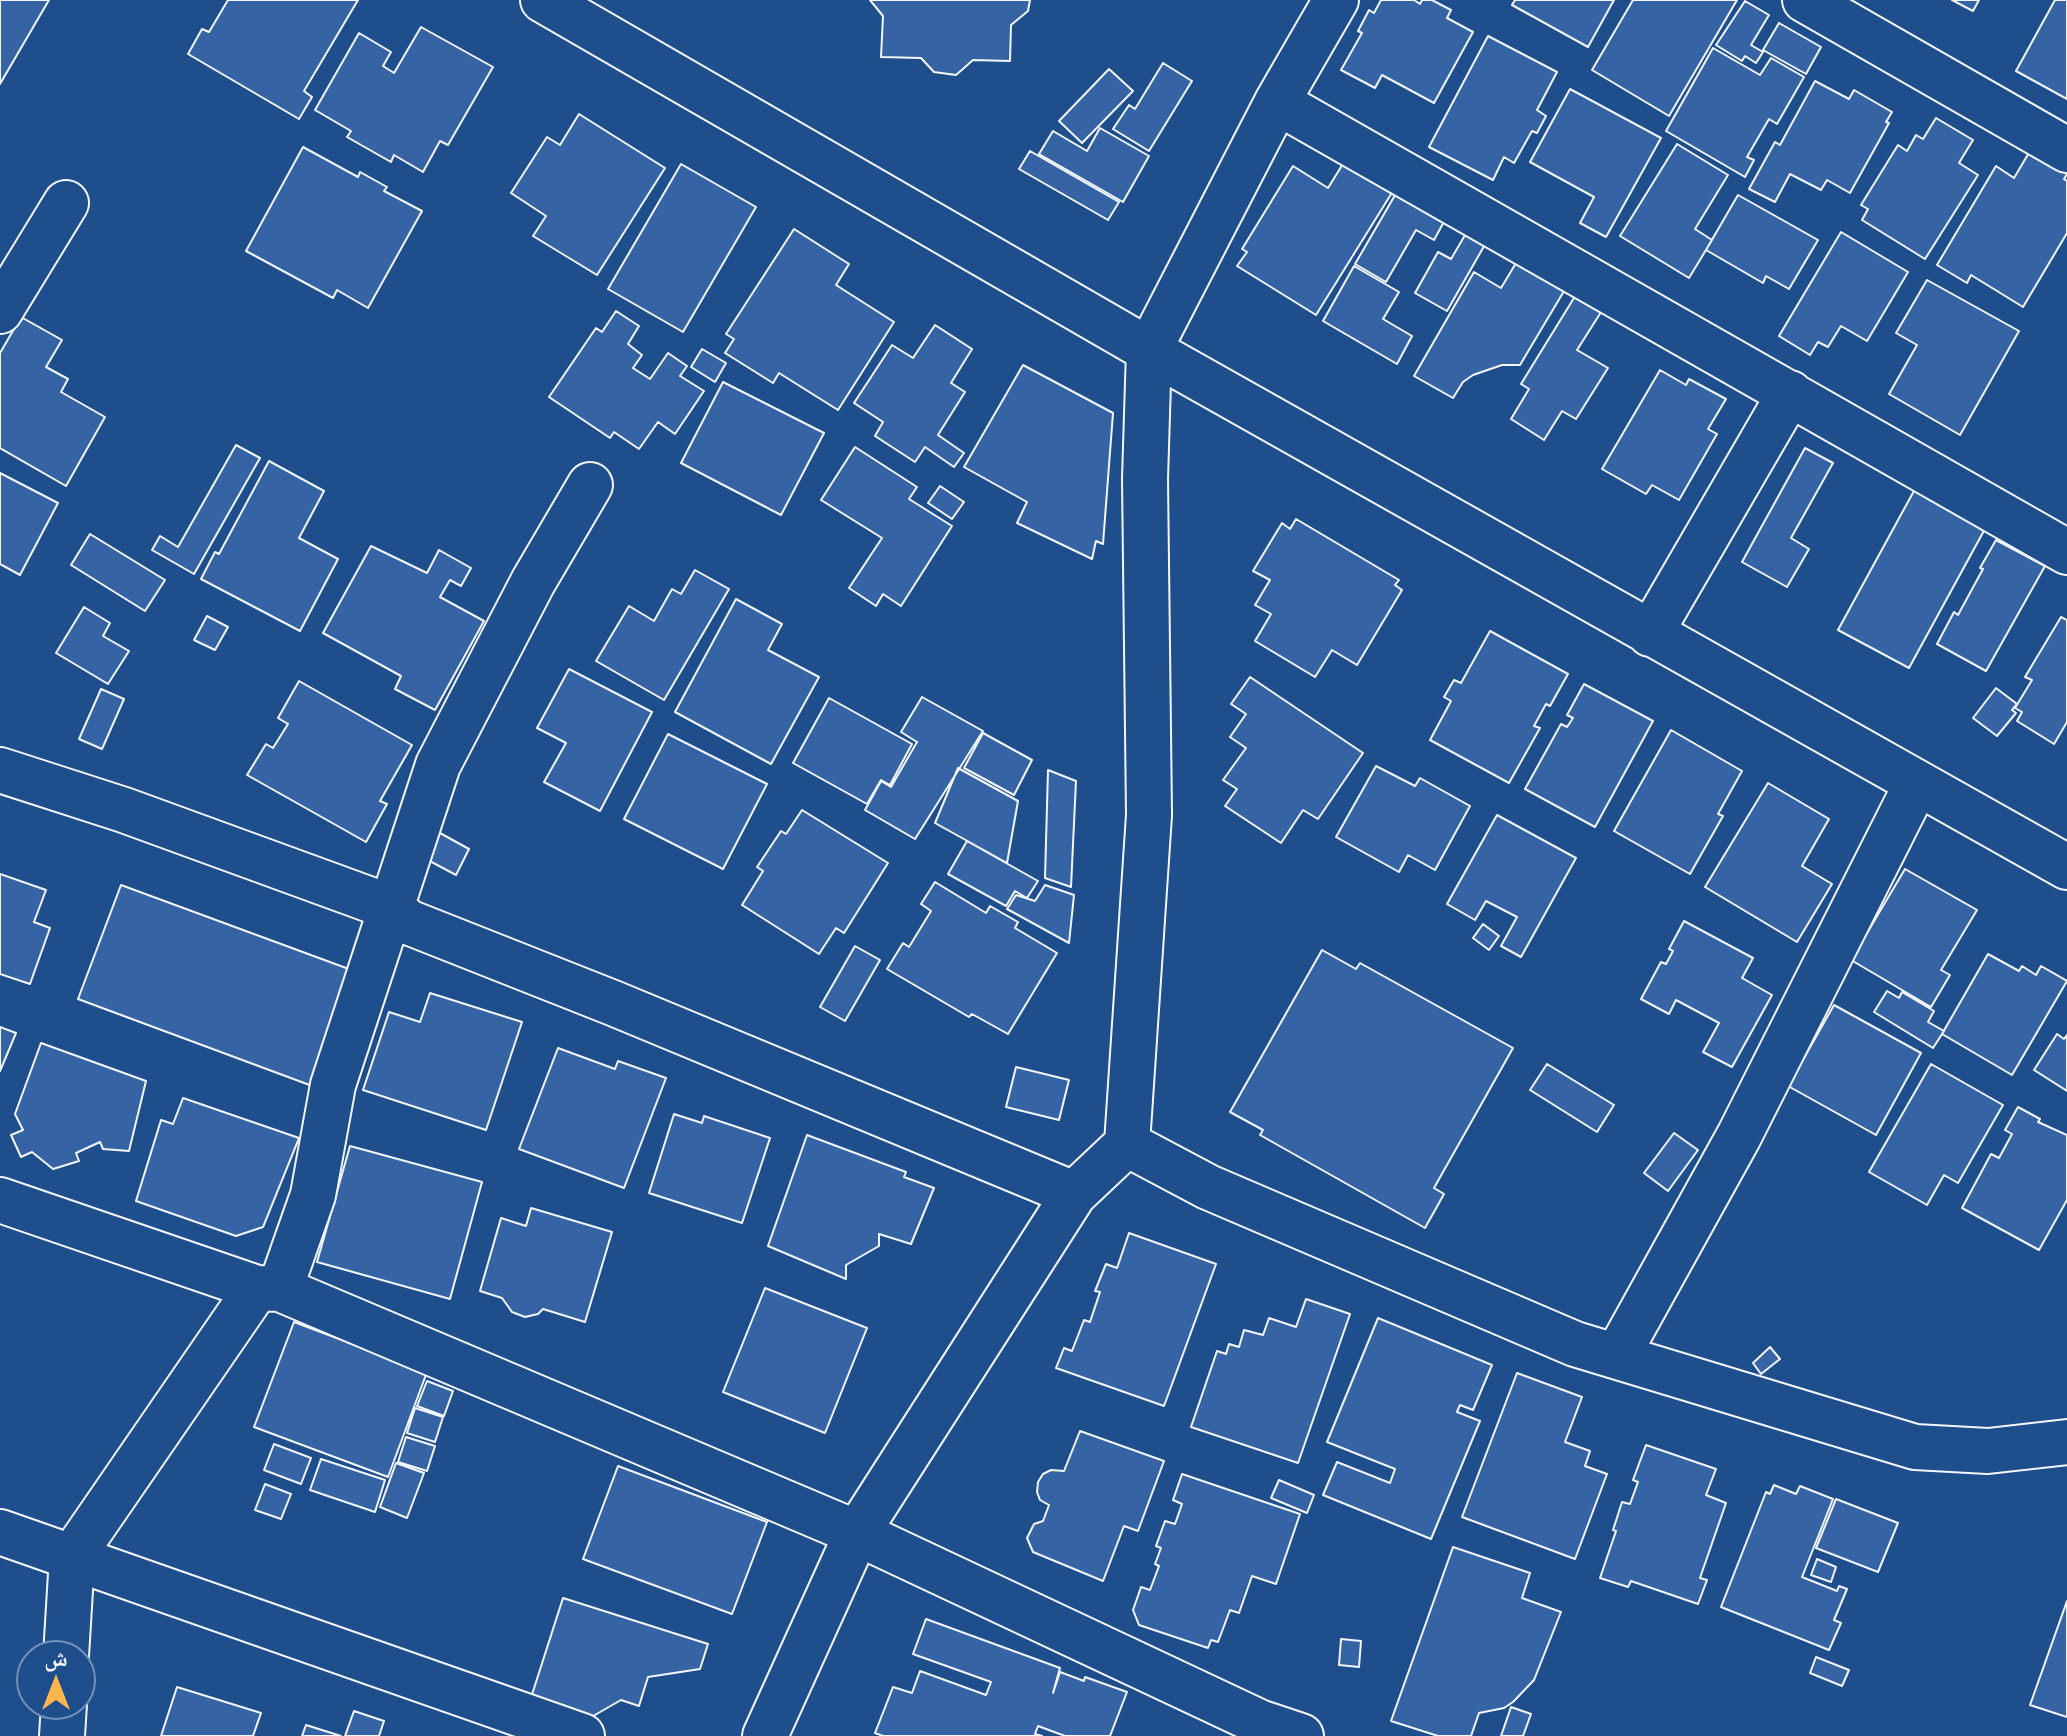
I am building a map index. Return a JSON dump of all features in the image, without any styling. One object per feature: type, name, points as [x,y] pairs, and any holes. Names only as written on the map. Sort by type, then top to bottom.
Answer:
[{"type":"street","points":[[543,0],[1149,350],[2067,867]]},
{"type":"street","points":[[765,1736],[857,1533],[1074,1194],[1127,1144],[1149,815],[1145,479],[1149,350],[1277,102],[1336,0]]},
{"type":"street","points":[[1805,0],[2067,150]]},
{"type":"street","points":[[1277,102],[2067,552]]},
{"type":"street","points":[[0,311],[66,203]]},
{"type":"street","points":[[1650,634],[1790,393]]},
{"type":"street","points":[[67,1640],[72,1557],[268,1289],[313,1195],[333,1085],[438,765],[533,582],[590,485]]},
{"type":"street","points":[[0,770],[124,810],[390,907],[408,922],[613,1003],[1074,1194]]},
{"type":"street","points":[[1617,1356],[1739,1136],[1917,783]]},
{"type":"street","points":[[1127,1144],[1223,1193],[1575,1344],[1915,1447],[1988,1451],[2067,1442]]},
{"type":"street","points":[[0,1200],[268,1289],[857,1533],[1257,1729],[1301,1736]]},
{"type":"street","points":[[0,1532],[582,1736]]},
{"type":"building","points":[[0,0],[49,0],[0,84]]},
{"type":"building","points":[[228,0],[358,0],[304,91],[312,97],[299,119],[188,54],[202,29],[209,32]]},
{"type":"building","points":[[870,0],[1030,0],[1028,11],[1011,25],[1010,61],[973,60],[956,75],[934,72],[921,58],[881,57],[883,16]]},
{"type":"building","points":[[1381,0],[1414,0],[1420,4],[1422,0],[1432,0],[1451,10],[1447,18],[1473,32],[1434,103],[1382,75],[1375,88],[1341,70],[1362,33],[1358,31],[1369,10],[1374,13]]},
{"type":"building","points":[[1515,0],[1614,0],[1588,47],[1512,5]]},
{"type":"building","points":[[1633,0],[1737,0],[1669,116],[1592,70]]},
{"type":"building","points":[[1952,0],[1979,0],[1973,11]]},
{"type":"building","points":[[2055,0],[2067,0],[2067,99],[2016,71]]},
{"type":"building","points":[[1745,1],[1769,15],[1751,45],[1763,52],[1756,63],[1745,56],[1742,61],[1716,45]]},
{"type":"building","points":[[1779,23],[1821,47],[1806,74],[1763,50]]},
{"type":"building","points":[[421,27],[493,67],[448,145],[440,141],[423,172],[394,155],[391,162],[347,137],[351,131],[315,110],[359,33],[391,52],[383,66],[394,73]]},
{"type":"building","points":[[1488,36],[1557,72],[1537,110],[1546,116],[1537,133],[1532,131],[1514,163],[1504,157],[1493,180],[1429,147]]},
{"type":"building","points":[[1713,48],[1760,75],[1771,58],[1804,77],[1777,124],[1769,119],[1747,157],[1754,160],[1745,177],[1666,131]]},
{"type":"building","points":[[1163,63],[1192,81],[1149,151],[1113,129],[1129,105],[1135,109]]},
{"type":"building","points":[[1109,69],[1133,91],[1082,143],[1059,121]]},
{"type":"building","points":[[1815,81],[1849,99],[1854,90],[1892,112],[1886,122],[1889,123],[1850,193],[1827,180],[1821,190],[1790,174],[1775,202],[1749,189],[1775,142],[1780,145]]},
{"type":"building","points":[[1570,89],[1661,138],[1606,237],[1580,223],[1594,197],[1530,162]]},
{"type":"building","points":[[579,114],[665,168],[597,275],[533,236],[546,216],[511,193],[547,137],[560,145]]},
{"type":"building","points":[[1936,118],[1973,140],[1959,163],[1978,175],[1925,259],[1862,220],[1868,209],[1861,205],[1898,145],[1907,151],[1916,135],[1923,139]]},
{"type":"building","points":[[1100,128],[1149,156],[1123,202],[1039,154],[1053,131],[1087,151]]},
{"type":"building","points":[[1677,144],[1728,175],[1695,229],[1712,240],[1689,278],[1620,236]]},
{"type":"building","points":[[303,147],[358,177],[360,172],[387,187],[384,191],[422,211],[368,308],[337,290],[333,298],[246,251]]},
{"type":"building","points":[[1030,151],[1119,202],[1108,220],[1019,169]]},
{"type":"building","points":[[2030,151],[2067,174],[2064,179],[2067,181],[2067,233],[2023,307],[1971,275],[1967,283],[1937,265],[1996,166],[2014,178]]},
{"type":"building","points":[[1349,154],[1393,191],[1316,315],[1237,266],[1247,252],[1242,249],[1293,166],[1328,188]]},
{"type":"building","points":[[681,164],[756,207],[683,332],[608,289]]},
{"type":"building","points":[[1398,190],[1446,218],[1434,240],[1416,230],[1386,282],[1355,264]]},
{"type":"building","points":[[1738,195],[1818,240],[1789,289],[1766,276],[1763,283],[1706,250]]},
{"type":"building","points":[[794,229],[849,264],[836,285],[894,322],[838,410],[779,373],[773,383],[725,353],[734,339],[726,334]]},
{"type":"building","points":[[1468,230],[1487,241],[1447,311],[1415,293],[1438,252],[1451,259]]},
{"type":"building","points":[[1841,232],[1908,272],[1867,341],[1841,326],[1828,347],[1818,342],[1810,355],[1779,336]]},
{"type":"building","points":[[1522,253],[1570,281],[1520,365],[1502,365],[1473,375],[1463,382],[1453,398],[1414,376],[1474,272],[1501,288]]},
{"type":"building","points":[[1354,266],[1399,292],[1383,319],[1412,336],[1397,364],[1323,321]]},
{"type":"building","points":[[1927,280],[2019,331],[1960,435],[1889,394],[1917,345],[1896,333]]},
{"type":"building","points":[[1577,293],[1603,309],[1577,350],[1608,368],[1576,419],[1562,411],[1544,440],[1511,419],[1529,389],[1521,384]]},
{"type":"building","points":[[616,311],[639,326],[628,344],[642,355],[633,368],[650,379],[668,353],[687,366],[680,376],[704,391],[675,434],[658,422],[639,449],[614,432],[610,438],[549,397],[596,328],[602,332]]},
{"type":"building","points":[[21,317],[62,340],[46,367],[68,379],[61,392],[105,417],[66,486],[0,448],[0,353]]},
{"type":"building","points":[[935,325],[972,349],[951,383],[965,392],[938,435],[964,453],[954,467],[925,447],[915,462],[875,436],[883,422],[854,403],[892,345],[913,358]]},
{"type":"building","points":[[702,349],[726,363],[715,382],[691,367]]},
{"type":"building","points":[[1023,365],[1113,413],[1103,544],[1096,541],[1092,559],[1017,523],[1027,502],[964,467]]},
{"type":"building","points":[[1660,370],[1686,385],[1689,379],[1726,399],[1708,429],[1717,434],[1679,500],[1652,485],[1646,494],[1602,469]]},
{"type":"building","points":[[723,382],[824,433],[781,515],[681,463]]},
{"type":"building","points":[[236,445],[260,458],[194,574],[152,550],[160,536],[178,547]]},
{"type":"building","points":[[855,447],[917,487],[909,499],[952,526],[901,606],[883,594],[876,606],[849,588],[882,538],[821,500]]},
{"type":"building","points":[[1805,448],[1833,463],[1791,538],[1809,549],[1787,587],[1742,562]]},
{"type":"building","points":[[269,461],[324,491],[299,538],[338,559],[300,631],[201,579],[215,552],[219,554]]},
{"type":"building","points":[[0,473],[58,503],[20,575],[0,564]]},
{"type":"building","points":[[940,486],[964,502],[952,519],[928,503]]},
{"type":"building","points":[[1915,489],[1986,527],[1909,668],[1838,630]]},
{"type":"building","points":[[1296,519],[1399,580],[1395,585],[1402,590],[1357,665],[1332,650],[1315,677],[1255,641],[1271,614],[1255,605],[1270,580],[1253,571],[1282,523],[1290,529]]},
{"type":"building","points":[[90,534],[165,580],[145,611],[71,565]]},
{"type":"building","points":[[1996,540],[2045,566],[1986,671],[1937,644],[1954,612],[1958,615]]},
{"type":"building","points":[[371,546],[427,573],[439,550],[471,568],[461,586],[450,580],[440,597],[484,621],[435,710],[395,689],[401,676],[323,633]]},
{"type":"building","points":[[695,570],[729,589],[664,700],[596,661],[629,606],[654,621],[672,589],[681,594]]},
{"type":"building","points":[[736,599],[782,624],[768,650],[819,677],[771,764],[675,712]]},
{"type":"building","points":[[84,607],[110,623],[103,636],[129,651],[108,684],[56,653]]},
{"type":"building","points":[[207,616],[228,627],[215,650],[194,640]]},
{"type":"building","points":[[2061,617],[2067,620],[2067,722],[2054,744],[2017,721],[2022,712],[2015,708],[2032,680],[2025,677]]},
{"type":"building","points":[[1490,631],[1568,674],[1550,706],[1546,704],[1534,726],[1540,728],[1509,783],[1430,740],[1451,701],[1444,697],[1454,680],[1461,683]]},
{"type":"building","points":[[569,669],[652,712],[600,811],[544,782],[566,743],[537,728]]},
{"type":"building","points":[[1250,677],[1363,753],[1318,819],[1303,810],[1281,843],[1225,806],[1237,789],[1223,780],[1246,748],[1230,737],[1246,714],[1231,704]]},
{"type":"building","points":[[299,681],[412,745],[380,801],[387,804],[366,842],[247,775],[266,744],[273,748],[288,724],[278,718]]},
{"type":"building","points":[[1584,684],[1653,721],[1595,827],[1525,789],[1561,724],[1567,727],[1573,718],[1567,715]]},
{"type":"building","points":[[1996,688],[2017,704],[2012,710],[2016,713],[1997,736],[1973,718]]},
{"type":"building","points":[[101,689],[124,699],[102,749],[79,739]]},
{"type":"building","points":[[922,697],[983,731],[915,839],[865,810],[881,781],[891,787],[917,742],[901,732]]},
{"type":"building","points":[[829,698],[912,744],[890,785],[881,780],[867,804],[793,763]]},
{"type":"building","points":[[1671,730],[1742,771],[1718,814],[1723,816],[1690,874],[1614,831]]},
{"type":"building","points":[[983,733],[1032,760],[1014,795],[964,768]]},
{"type":"building","points":[[668,734],[767,784],[723,869],[624,819]]},
{"type":"building","points":[[1376,766],[1415,786],[1420,778],[1470,806],[1435,870],[1408,855],[1399,872],[1336,837]]},
{"type":"building","points":[[958,768],[1018,801],[1007,863],[935,823]]},
{"type":"building","points":[[1048,770],[1076,781],[1071,887],[1045,878]]},
{"type":"building","points":[[1768,783],[1829,819],[1802,866],[1832,884],[1797,942],[1705,887]]},
{"type":"building","points":[[802,810],[888,863],[844,933],[836,928],[819,954],[742,905],[763,871],[757,867],[781,831],[786,834]]},
{"type":"building","points":[[1497,815],[1576,858],[1521,957],[1501,946],[1517,917],[1486,901],[1475,920],[1447,904]]},
{"type":"building","points":[[440,833],[469,849],[456,875],[426,859]]},
{"type":"building","points":[[967,841],[1038,881],[1027,898],[1015,891],[1006,906],[948,874]]},
{"type":"building","points":[[1905,869],[1977,910],[1941,970],[1950,975],[1931,1007],[1851,960]]},
{"type":"building","points":[[0,874],[46,890],[34,922],[50,928],[30,984],[0,974]]},
{"type":"building","points":[[935,882],[986,913],[990,906],[1018,922],[1015,928],[1057,953],[1008,1034],[972,1014],[969,1017],[887,969],[903,943],[909,947],[931,911],[921,904]]},
{"type":"building","points":[[121,885],[357,972],[315,1087],[78,999]]},
{"type":"building","points":[[1045,885],[1074,895],[1069,943],[1007,909],[1016,895],[1035,901]]},
{"type":"building","points":[[1684,921],[1753,958],[1742,978],[1772,995],[1732,1067],[1703,1052],[1719,1023],[1676,1000],[1669,1014],[1641,999],[1661,962],[1666,964],[1673,951],[1669,949]]},
{"type":"building","points":[[1483,924],[1499,936],[1489,950],[1473,938]]},
{"type":"building","points":[[855,946],[880,960],[845,1021],[820,1007]]},
{"type":"building","points":[[1322,950],[1356,969],[1360,963],[1513,1048],[1434,1188],[1444,1194],[1425,1228],[1260,1135],[1263,1130],[1230,1112]]},
{"type":"building","points":[[1988,954],[2019,971],[2022,966],[2036,975],[2041,966],[2067,981],[2012,1075],[1942,1034]]},
{"type":"building","points":[[1887,991],[1899,998],[1902,992],[1934,1011],[1928,1022],[1944,1031],[1933,1048],[1874,1012]]},
{"type":"building","points":[[430,993],[522,1022],[486,1130],[363,1090],[389,1012],[420,1022]]},
{"type":"building","points":[[1834,1005],[1921,1053],[1876,1135],[1788,1086]]},
{"type":"building","points":[[0,1027],[16,1033],[0,1071]]},
{"type":"building","points":[[2057,1034],[2064,1039],[2067,1035],[2067,1091],[2034,1070]]},
{"type":"building","points":[[41,1043],[146,1081],[129,1151],[103,1149],[100,1142],[76,1153],[79,1161],[53,1169],[32,1152],[21,1157],[11,1135],[23,1130],[15,1114]]},
{"type":"building","points":[[558,1048],[615,1069],[618,1061],[666,1078],[624,1188],[519,1149]]},
{"type":"building","points":[[1547,1064],[1614,1105],[1597,1132],[1530,1090]]},
{"type":"building","points":[[1931,1064],[2003,1105],[1958,1183],[1944,1175],[1927,1205],[1869,1172]]},
{"type":"building","points":[[1016,1067],[1069,1080],[1059,1120],[1006,1107]]},
{"type":"building","points":[[183,1098],[299,1138],[263,1227],[236,1236],[136,1201],[161,1120],[173,1124]]},
{"type":"building","points":[[2018,1107],[2040,1119],[2038,1122],[2067,1135],[2067,1200],[2039,1250],[1962,1208],[1991,1154],[1999,1158],[2012,1134],[2005,1130]]},
{"type":"building","points":[[674,1114],[702,1123],[704,1116],[770,1138],[742,1223],[649,1193]]},
{"type":"building","points":[[1674,1133],[1698,1150],[1668,1191],[1644,1173]]},
{"type":"building","points":[[807,1135],[906,1172],[904,1177],[934,1188],[911,1244],[879,1234],[879,1246],[846,1265],[846,1279],[768,1246]]},
{"type":"building","points":[[350,1146],[482,1182],[450,1299],[317,1262]]},
{"type":"building","points":[[531,1208],[612,1232],[585,1322],[543,1309],[538,1314],[525,1317],[512,1312],[502,1298],[480,1291],[501,1218],[526,1226]]},
{"type":"building","points":[[1129,1233],[1216,1264],[1164,1406],[1056,1368],[1064,1348],[1072,1351],[1084,1320],[1090,1322],[1100,1292],[1095,1291],[1106,1264],[1117,1268]]},
{"type":"building","points":[[765,1288],[867,1328],[825,1433],[723,1392]]},
{"type":"building","points":[[1306,1299],[1350,1314],[1298,1463],[1191,1427],[1217,1351],[1226,1354],[1229,1344],[1239,1347],[1244,1330],[1263,1335],[1269,1318],[1296,1327]]},
{"type":"building","points":[[1378,1318],[1492,1365],[1473,1410],[1460,1405],[1457,1412],[1480,1421],[1431,1539],[1323,1495],[1337,1462],[1390,1483],[1395,1469],[1327,1442]]},
{"type":"building","points":[[294,1322],[427,1372],[388,1477],[254,1427]]},
{"type":"building","points":[[1770,1347],[1780,1359],[1761,1374],[1753,1363]]},
{"type":"building","points":[[1517,1373],[1582,1397],[1565,1442],[1590,1451],[1585,1466],[1607,1474],[1575,1559],[1462,1517]]},
{"type":"building","points":[[427,1381],[453,1391],[444,1416],[417,1406]]},
{"type":"building","points":[[415,1408],[443,1417],[435,1442],[407,1433]]},
{"type":"building","points":[[1080,1431],[1164,1461],[1138,1531],[1124,1526],[1103,1581],[1033,1552],[1027,1538],[1034,1524],[1043,1521],[1049,1505],[1040,1500],[1038,1482],[1043,1474],[1051,1470],[1064,1471]]},
{"type":"building","points":[[406,1437],[435,1446],[427,1471],[398,1462]]},
{"type":"building","points":[[274,1444],[311,1458],[301,1484],[264,1470]]},
{"type":"building","points":[[1646,1445],[1716,1469],[1706,1495],[1726,1503],[1700,1578],[1707,1580],[1698,1604],[1631,1581],[1628,1587],[1600,1578],[1622,1502],[1630,1504],[1638,1482],[1633,1480]]},
{"type":"building","points":[[321,1459],[385,1480],[375,1512],[310,1490]]},
{"type":"building","points":[[396,1463],[424,1473],[407,1518],[380,1507]]},
{"type":"building","points":[[618,1466],[767,1522],[732,1614],[583,1559]]},
{"type":"building","points":[[1182,1474],[1300,1514],[1276,1584],[1252,1576],[1239,1613],[1230,1610],[1218,1642],[1211,1640],[1208,1648],[1139,1625],[1133,1610],[1141,1587],[1150,1590],[1159,1566],[1155,1564],[1161,1548],[1156,1546],[1165,1521],[1175,1524],[1182,1504],[1173,1500]]},
{"type":"building","points":[[1279,1480],[1314,1495],[1307,1513],[1271,1498]]},
{"type":"building","points":[[265,1484],[291,1494],[281,1519],[255,1510]]},
{"type":"building","points":[[1774,1485],[1796,1494],[1800,1486],[1833,1499],[1802,1577],[1837,1591],[1839,1586],[1847,1589],[1834,1620],[1841,1623],[1829,1650],[1721,1607],[1766,1492],[1770,1494]]},
{"type":"building","points":[[1836,1499],[1898,1523],[1878,1572],[1816,1548]]},
{"type":"building","points":[[1453,1547],[1530,1573],[1522,1598],[1561,1612],[1534,1680],[1504,1708],[1479,1713],[1471,1736],[1438,1736],[1391,1721]]},
{"type":"building","points":[[1817,1559],[1836,1567],[1831,1582],[1811,1575]]},
{"type":"building","points":[[563,1598],[708,1644],[700,1669],[648,1677],[639,1706],[621,1700],[581,1723],[528,1707]]},
{"type":"building","points":[[2067,1601],[2067,1717],[2030,1705]]},
{"type":"building","points":[[926,1619],[1060,1668],[1053,1693],[1060,1672],[1127,1692],[1110,1736],[1065,1736],[1038,1726],[1035,1734],[1042,1736],[883,1736],[875,1733],[893,1687],[912,1693],[920,1671],[986,1695],[991,1682],[913,1654]]},
{"type":"building","points":[[1341,1639],[1361,1641],[1359,1667],[1339,1665]]},
{"type":"building","points":[[1816,1657],[1849,1670],[1842,1686],[1810,1673]]},
{"type":"building","points":[[177,1687],[261,1713],[253,1736],[161,1736]]},
{"type":"building","points":[[1511,1707],[1531,1714],[1523,1736],[1501,1736]]},
{"type":"building","points":[[354,1711],[384,1721],[379,1736],[345,1736]]},
{"type":"building","points":[[306,1725],[341,1736],[302,1736]]}]
